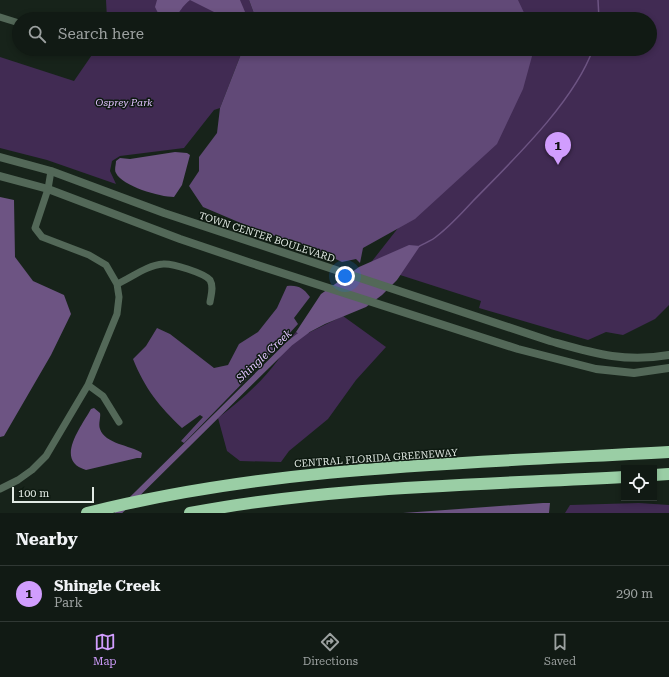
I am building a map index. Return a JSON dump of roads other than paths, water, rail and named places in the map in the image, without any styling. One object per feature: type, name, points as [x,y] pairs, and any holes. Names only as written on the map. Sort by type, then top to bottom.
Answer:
[{"type":"highway","name":"CENTRAL FLORIDA GREENEWAY","points":[[87,513],[197,489],[318,473],[669,452]]},
{"type":"highway","points":[[657,475],[669,474]]},
{"type":"highway","points":[[190,513],[291,498],[381,490],[621,477]]},
{"type":"street","points":[[0,17],[12,21]]},
{"type":"street","name":"TOWN CENTER BOULEVARD","points":[[0,157],[51,171],[164,213],[591,353],[616,358],[652,358],[669,355]]},
{"type":"street","points":[[0,489],[18,480],[32,470],[46,456],[88,385],[117,314],[119,297],[117,284],[106,265],[89,256],[42,237],[36,228],[48,188],[51,171]]},
{"type":"street","points":[[0,176],[48,188],[180,239],[518,349],[596,369],[634,372],[669,368]]},
{"type":"street","points":[[117,284],[147,269],[162,264],[176,266],[204,276],[210,280],[212,288],[210,302]]},
{"type":"street","points":[[88,385],[103,396],[119,422]]},
{"type":"waterway","name":"Shingle Creek","points":[[598,0],[599,12]]},
{"type":"waterway","name":"Shingle Creek","points":[[418,247],[435,238],[451,224],[524,149],[541,130],[572,89],[590,56]]},
{"type":"waterway","name":"Shingle Creek","points":[[118,513],[290,343],[306,331]]},
{"type":"place","name":"Shingle Creek","points":[[558,165]]},
{"type":"park label","name":"Osprey Park","points":[[124,102]]}]
